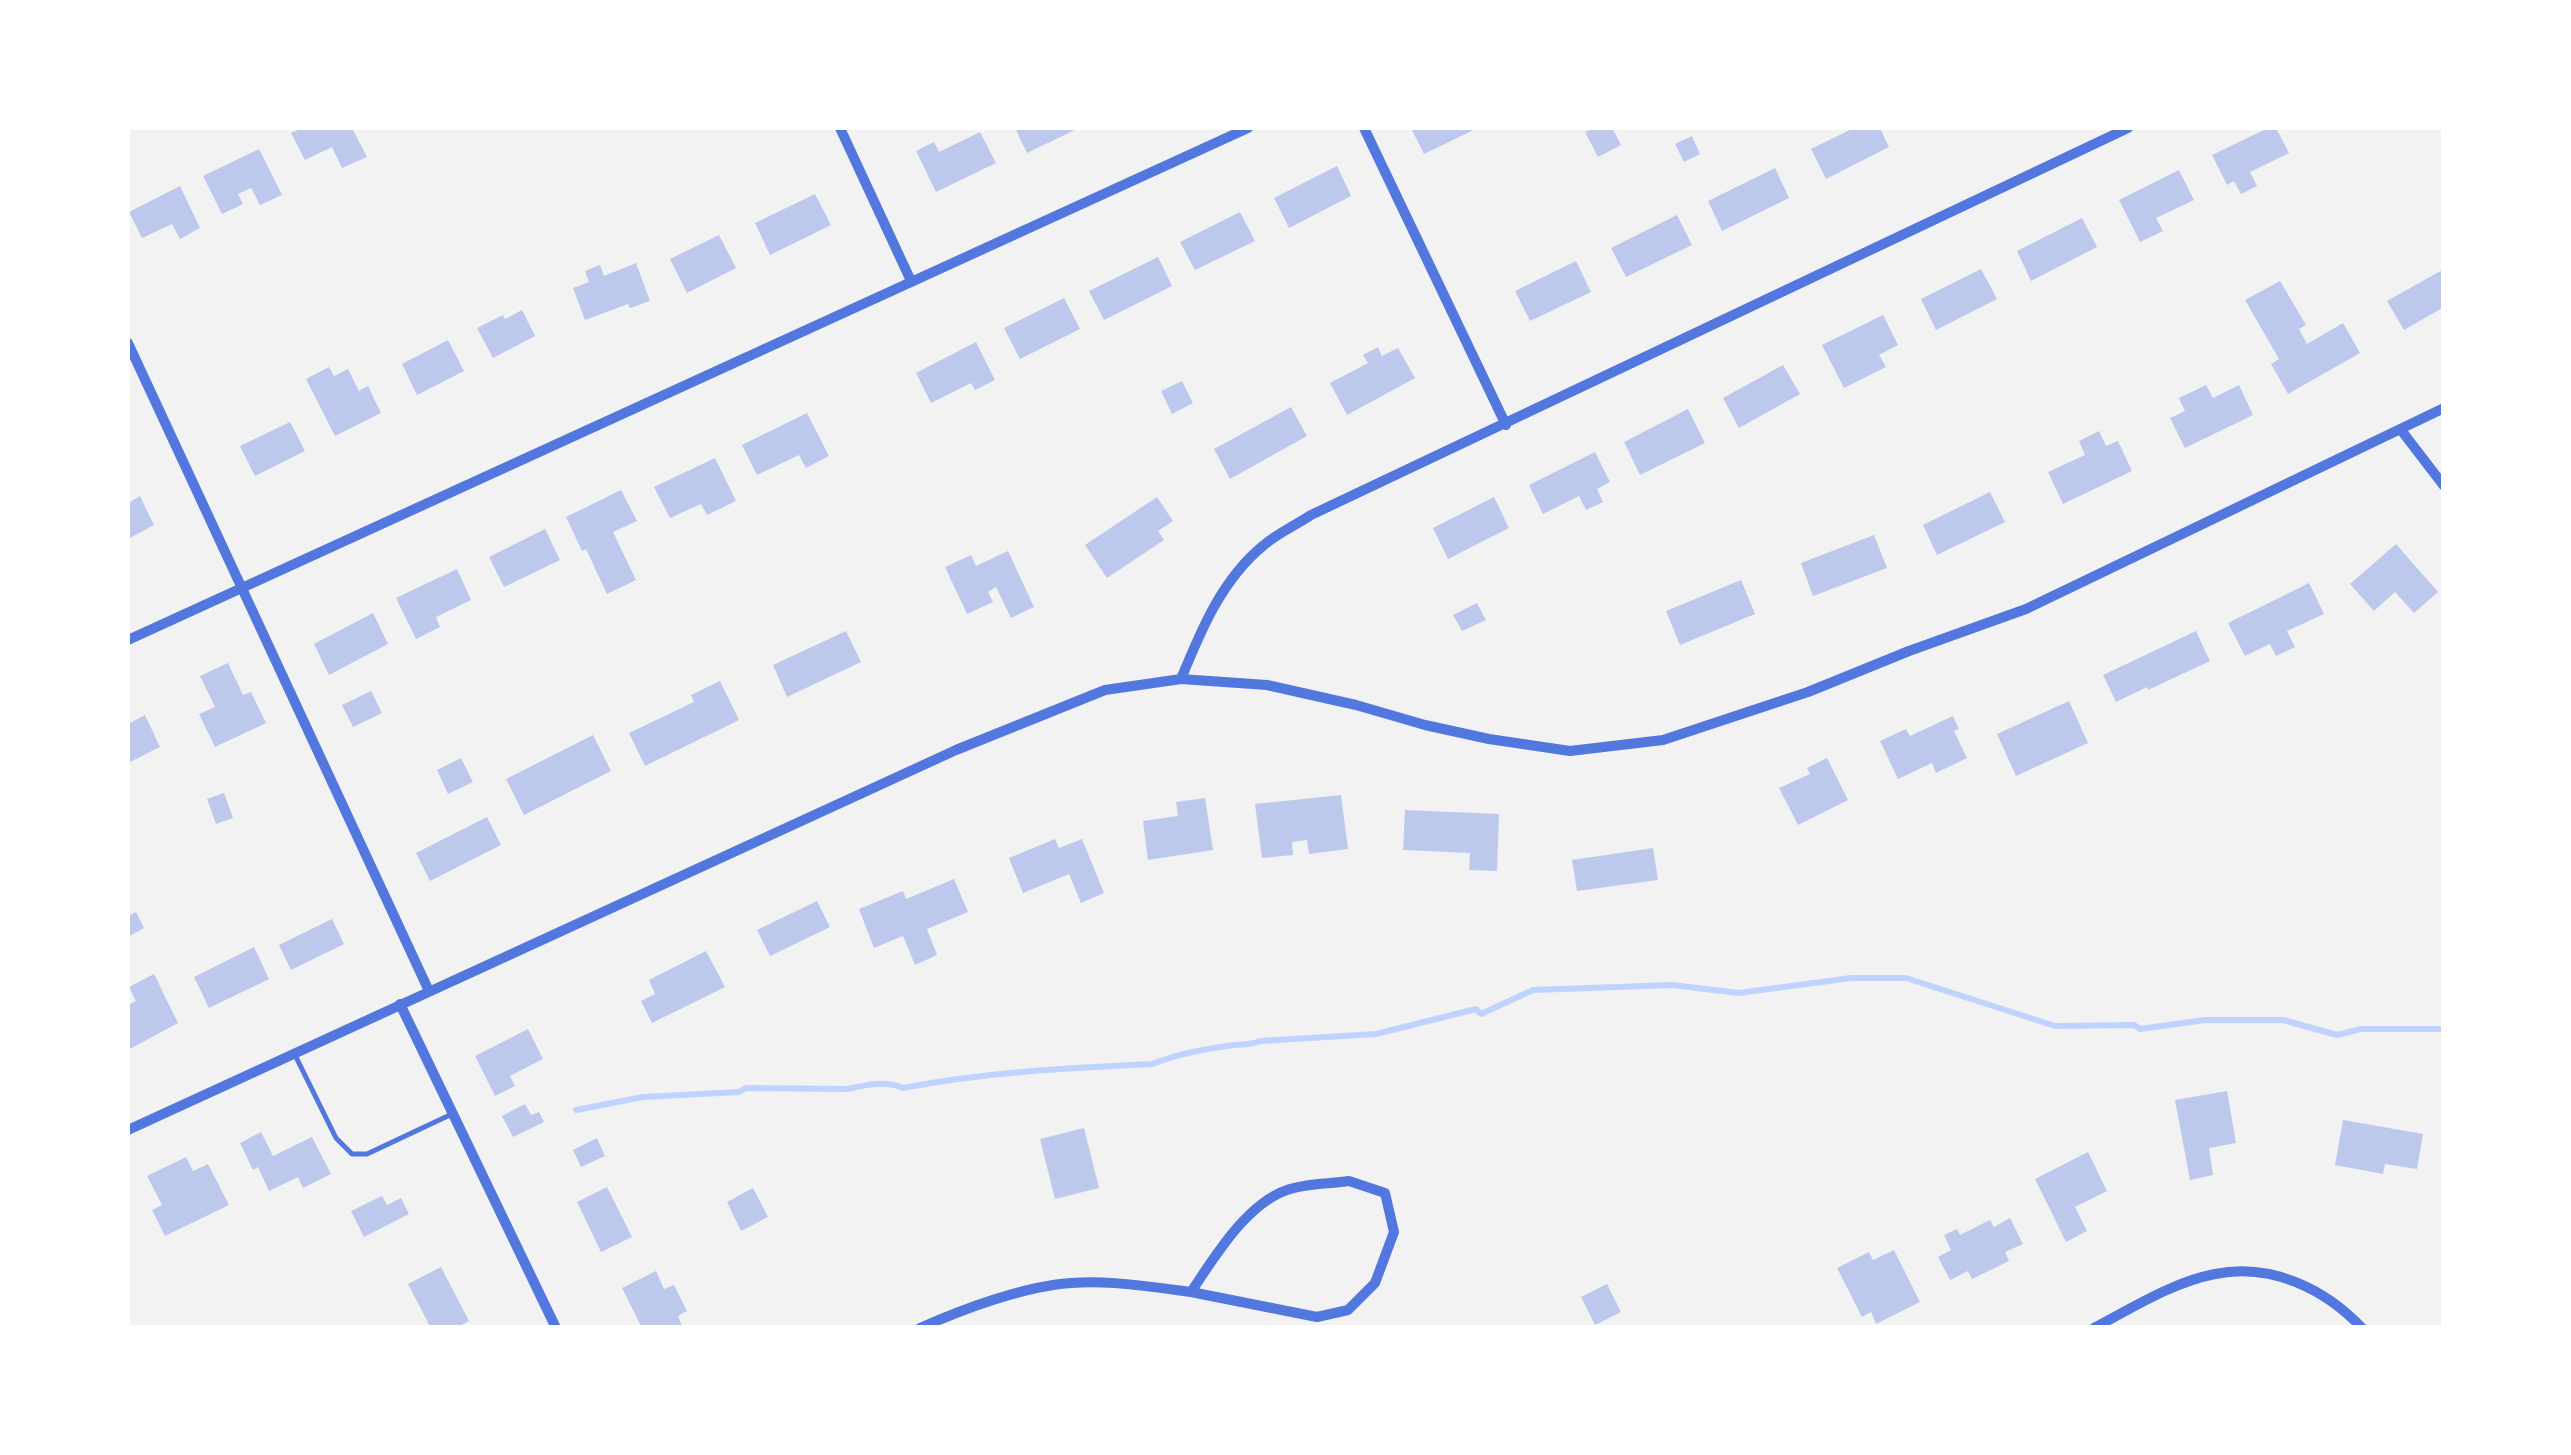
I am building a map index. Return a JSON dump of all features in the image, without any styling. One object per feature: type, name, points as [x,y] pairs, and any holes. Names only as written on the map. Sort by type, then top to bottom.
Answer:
[{"type":"street","points":[[840,128],[912,282]]},
{"type":"street","points":[[128,640],[1248,128]]},
{"type":"street","points":[[1364,128],[1506,424]]},
{"type":"street","points":[[1181,679],[1199,634],[1226,586],[1264,545],[1312,515],[2128,128]]},
{"type":"street","points":[[128,343],[429,990]]},
{"type":"street","points":[[128,1130],[822,810],[1105,690],[1181,679],[1267,685],[1489,739],[1570,751],[1663,740],[1808,692],[2026,609],[2444,408]]},
{"type":"street","points":[[2401,430],[2444,486]]},
{"type":"street","points":[[400,1004],[556,1328]]},
{"type":"street","points":[[920,1328],[964,1308],[1053,1285],[1123,1283],[1318,1317],[1348,1310],[1374,1282],[1394,1232],[1385,1193],[1350,1181],[1286,1190],[1254,1211],[1234,1232],[1191,1292]]},
{"type":"street","points":[[2094,1328],[2176,1287],[2216,1274],[2258,1272],[2303,1283],[2342,1307],[2362,1328]]},
{"type":"lane","points":[[294,1053],[336,1138],[352,1154],[367,1154],[452,1114]]},
{"type":"building","points":[[303,128],[352,128],[367,157],[342,168],[332,147],[305,160],[291,133]]},
{"type":"building","points":[[1015,128],[1079,128],[1027,153]]},
{"type":"building","points":[[1411,128],[1478,128],[1424,154]]},
{"type":"building","points":[[1612,128],[1621,145],[1598,157],[1585,132]]},
{"type":"building","points":[[1854,128],[1880,128],[1889,147],[1826,179],[1811,149]]},
{"type":"building","points":[[2268,128],[2276,128],[2289,153],[2250,172],[2257,186],[2241,194],[2234,181],[2227,185],[2212,155]]},
{"type":"building","points":[[980,132],[996,163],[936,192],[916,151],[934,142],[939,152]]},
{"type":"building","points":[[1692,136],[1700,154],[1684,162],[1675,144]]},
{"type":"building","points":[[259,149],[282,195],[260,205],[251,188],[238,194],[243,204],[222,214],[203,176]]},
{"type":"building","points":[[1337,166],[1351,196],[1289,228],[1274,198]]},
{"type":"building","points":[[1775,168],[1789,198],[1722,231],[1708,201]]},
{"type":"building","points":[[2179,170],[2194,200],[2156,218],[2163,231],[2140,242],[2119,200]]},
{"type":"building","points":[[180,186],[200,228],[180,239],[172,224],[142,238],[129,212]]},
{"type":"building","points":[[815,194],[831,225],[770,255],[755,223]]},
{"type":"building","points":[[1240,212],[1255,241],[1195,270],[1180,242]]},
{"type":"building","points":[[1677,215],[1692,245],[1626,277],[1611,248]]},
{"type":"building","points":[[2082,218],[2097,247],[2031,281],[2017,251]]},
{"type":"building","points":[[719,235],[736,268],[687,293],[670,259]]},
{"type":"building","points":[[1158,257],[1172,286],[1104,320],[1089,291]]},
{"type":"building","points":[[1576,261],[1591,292],[1530,321],[1515,291]]},
{"type":"building","points":[[636,263],[650,301],[630,308],[628,304],[585,320],[573,288],[589,282],[585,271],[600,265],[604,276]]},
{"type":"building","points":[[1981,269],[1997,299],[1936,330],[1921,299]]},
{"type":"building","points":[[2444,269],[2444,307],[2404,330],[2387,301]]},
{"type":"building","points":[[2280,281],[2306,325],[2299,329],[2307,344],[2343,323],[2360,353],[2288,394],[2271,364],[2279,359],[2245,300]]},
{"type":"building","points":[[1064,298],[1080,329],[1020,359],[1004,328]]},
{"type":"building","points":[[522,310],[535,336],[493,358],[477,328]]},
{"type":"building","points":[[1883,315],[1898,345],[1879,355],[1886,367],[1844,388],[1822,345]]},
{"type":"building","points":[[448,340],[464,371],[417,395],[402,364]]},
{"type":"building","points":[[976,342],[995,380],[975,390],[971,383],[931,403],[916,373]]},
{"type":"building","points":[[1378,347],[1382,356],[1398,348],[1415,378],[1347,415],[1330,383],[1368,363],[1363,355]]},
{"type":"building","points":[[1783,365],[1800,394],[1739,428],[1723,398]]},
{"type":"building","points":[[329,367],[334,376],[348,369],[359,391],[368,386],[381,413],[335,436],[306,379]]},
{"type":"building","points":[[1182,381],[1193,403],[1172,414],[1161,391]]},
{"type":"building","points":[[2206,385],[2213,398],[2239,385],[2253,415],[2185,448],[2170,418],[2185,411],[2179,398]]},
{"type":"building","points":[[1291,407],[1307,436],[1230,479],[1214,449]]},
{"type":"building","points":[[1688,409],[1705,443],[1640,475],[1624,442]]},
{"type":"building","points":[[807,413],[829,456],[806,468],[799,455],[757,475],[742,445]]},
{"type":"building","points":[[290,422],[305,451],[255,476],[240,446]]},
{"type":"building","points":[[2099,431],[2106,446],[2118,441],[2132,471],[2063,504],[2048,472],[2085,455],[2079,441]]},
{"type":"building","points":[[1595,452],[1610,482],[1597,489],[1603,502],[1586,510],[1579,496],[1543,514],[1529,485]]},
{"type":"building","points":[[715,458],[736,501],[707,515],[701,504],[670,518],[654,487]]},
{"type":"building","points":[[621,490],[637,521],[613,532],[636,580],[607,594],[566,517]]},
{"type":"building","points":[[1990,492],[2005,522],[1937,555],[1923,525]]},
{"type":"building","points":[[140,496],[154,525],[128,539],[128,503]]},
{"type":"building","points":[[1157,497],[1173,521],[1158,531],[1164,540],[1107,578],[1085,545]]},
{"type":"building","points":[[1494,497],[1509,528],[1448,559],[1433,528]]},
{"type":"building","points":[[545,529],[560,560],[504,587],[489,557]]},
{"type":"building","points":[[1874,535],[1887,568],[1813,596],[1801,563]]},
{"type":"building","points":[[2396,544],[2438,592],[2414,613],[2395,592],[2374,611],[2350,584]]},
{"type":"building","points":[[1008,551],[1034,607],[1011,618],[996,587],[988,592],[993,602],[967,614],[945,567],[971,555],[976,566]]},
{"type":"building","points":[[457,569],[471,600],[436,617],[440,627],[416,639],[396,598]]},
{"type":"building","points":[[1741,580],[1755,614],[1680,645],[1666,611]]},
{"type":"building","points":[[2309,583],[2324,614],[2287,631],[2295,647],[2276,656],[2270,644],[2245,656],[2228,623]]},
{"type":"building","points":[[1477,603],[1486,620],[1462,631],[1453,615]]},
{"type":"building","points":[[373,613],[388,644],[329,675],[314,644]]},
{"type":"building","points":[[846,631],[861,662],[787,697],[773,665]]},
{"type":"building","points":[[2196,631],[2210,661],[2116,702],[2103,675]]},
{"type":"building","points":[[228,663],[243,695],[251,692],[266,723],[215,747],[199,714],[215,707],[200,676]]},
{"type":"building","points":[[720,681],[739,720],[645,766],[629,733],[694,702],[691,695]]},
{"type":"building","points":[[371,691],[382,713],[353,727],[342,705]]},
{"type":"building","points":[[2069,701],[2088,743],[2016,776],[1997,734]]},
{"type":"building","points":[[145,715],[160,747],[128,763],[128,724]]},
{"type":"building","points":[[1953,716],[1959,729],[1954,731],[1967,758],[1936,773],[1932,763],[1898,779],[1880,741],[1906,729],[1910,736]]},
{"type":"building","points":[[593,735],[611,771],[524,815],[506,779]]},
{"type":"building","points":[[461,758],[473,782],[448,794],[437,770]]},
{"type":"building","points":[[1827,758],[1848,800],[1798,825],[1779,788],[1810,774],[1807,768]]},
{"type":"building","points":[[224,793],[233,818],[216,824],[207,799]]},
{"type":"building","points":[[1341,795],[1348,849],[1309,854],[1307,840],[1292,842],[1293,855],[1262,858],[1255,804]]},
{"type":"building","points":[[1205,798],[1213,850],[1148,860],[1143,821],[1178,816],[1176,802]]},
{"type":"building","points":[[1405,810],[1499,814],[1497,871],[1469,870],[1470,853],[1403,850]]},
{"type":"building","points":[[487,817],[501,845],[430,881],[416,853]]},
{"type":"building","points":[[1055,839],[1059,848],[1082,839],[1104,893],[1081,903],[1069,874],[1023,893],[1009,858]]},
{"type":"building","points":[[1653,848],[1658,880],[1577,891],[1572,860]]},
{"type":"building","points":[[954,879],[968,912],[927,929],[937,955],[915,965],[903,936],[874,948],[859,909],[903,891],[906,899]]},
{"type":"building","points":[[817,901],[830,927],[770,956],[757,930]]},
{"type":"building","points":[[136,912],[144,928],[128,937],[128,916]]},
{"type":"building","points":[[332,919],[344,944],[291,970],[279,945]]},
{"type":"building","points":[[254,947],[269,979],[209,1008],[194,977]]},
{"type":"building","points":[[706,951],[725,987],[652,1023],[641,1001],[655,994],[649,980]]},
{"type":"building","points":[[154,974],[178,1023],[128,1050],[128,1005],[136,1001],[129,987]]},
{"type":"building","points":[[528,1029],[543,1059],[510,1076],[515,1086],[495,1096],[475,1056]]},
{"type":"building","points":[[2227,1091],[2236,1143],[2209,1148],[2213,1175],[2190,1180],[2175,1100]]},
{"type":"building","points":[[525,1104],[531,1115],[539,1112],[544,1122],[513,1137],[502,1116]]},
{"type":"building","points":[[2343,1120],[2423,1134],[2417,1169],[2385,1164],[2383,1174],[2335,1165]]},
{"type":"building","points":[[1084,1128],[1099,1188],[1055,1199],[1040,1139]]},
{"type":"building","points":[[261,1132],[273,1156],[312,1137],[331,1174],[303,1188],[298,1177],[269,1191],[240,1143]]},
{"type":"building","points":[[597,1138],[605,1156],[581,1167],[573,1150]]},
{"type":"building","points":[[2088,1152],[2107,1191],[2075,1207],[2087,1231],[2066,1242],[2035,1179]]},
{"type":"building","points":[[186,1157],[193,1171],[208,1164],[229,1205],[165,1236],[152,1210],[162,1205],[147,1176]]},
{"type":"building","points":[[607,1187],[632,1237],[601,1252],[577,1202]]},
{"type":"building","points":[[753,1188],[768,1217],[741,1231],[727,1202]]},
{"type":"building","points":[[382,1196],[387,1205],[401,1198],[409,1214],[364,1237],[351,1211]]},
{"type":"building","points":[[2010,1218],[2023,1244],[2005,1252],[2009,1261],[1972,1279],[1968,1271],[1950,1280],[1938,1257],[1951,1250],[1944,1235],[1957,1229],[1960,1235],[1990,1220],[1994,1227]]},
{"type":"building","points":[[1894,1250],[1920,1302],[1876,1324],[1871,1312],[1862,1317],[1837,1268],[1869,1252],[1873,1260]]},
{"type":"building","points":[[441,1267],[469,1321],[461,1328],[431,1328],[408,1284]]},
{"type":"building","points":[[656,1271],[664,1289],[674,1285],[687,1311],[678,1316],[683,1328],[642,1328],[622,1288]]},
{"type":"building","points":[[1607,1284],[1621,1312],[1595,1325],[1581,1297]]},
{"type":"waterway","points":[[576,1110],[643,1097],[739,1092],[746,1088],[848,1089],[883,1084],[903,1088],[996,1074],[1152,1064],[1183,1054],[1260,1041],[1376,1034],[1476,1009],[1481,1014],[1533,990],[1672,985],[1739,993],[1851,978],[1906,978],[2055,1026],[2134,1025],[2140,1029],[2205,1020],[2283,1020],[2337,1035],[2361,1029],[2444,1029]]}]
